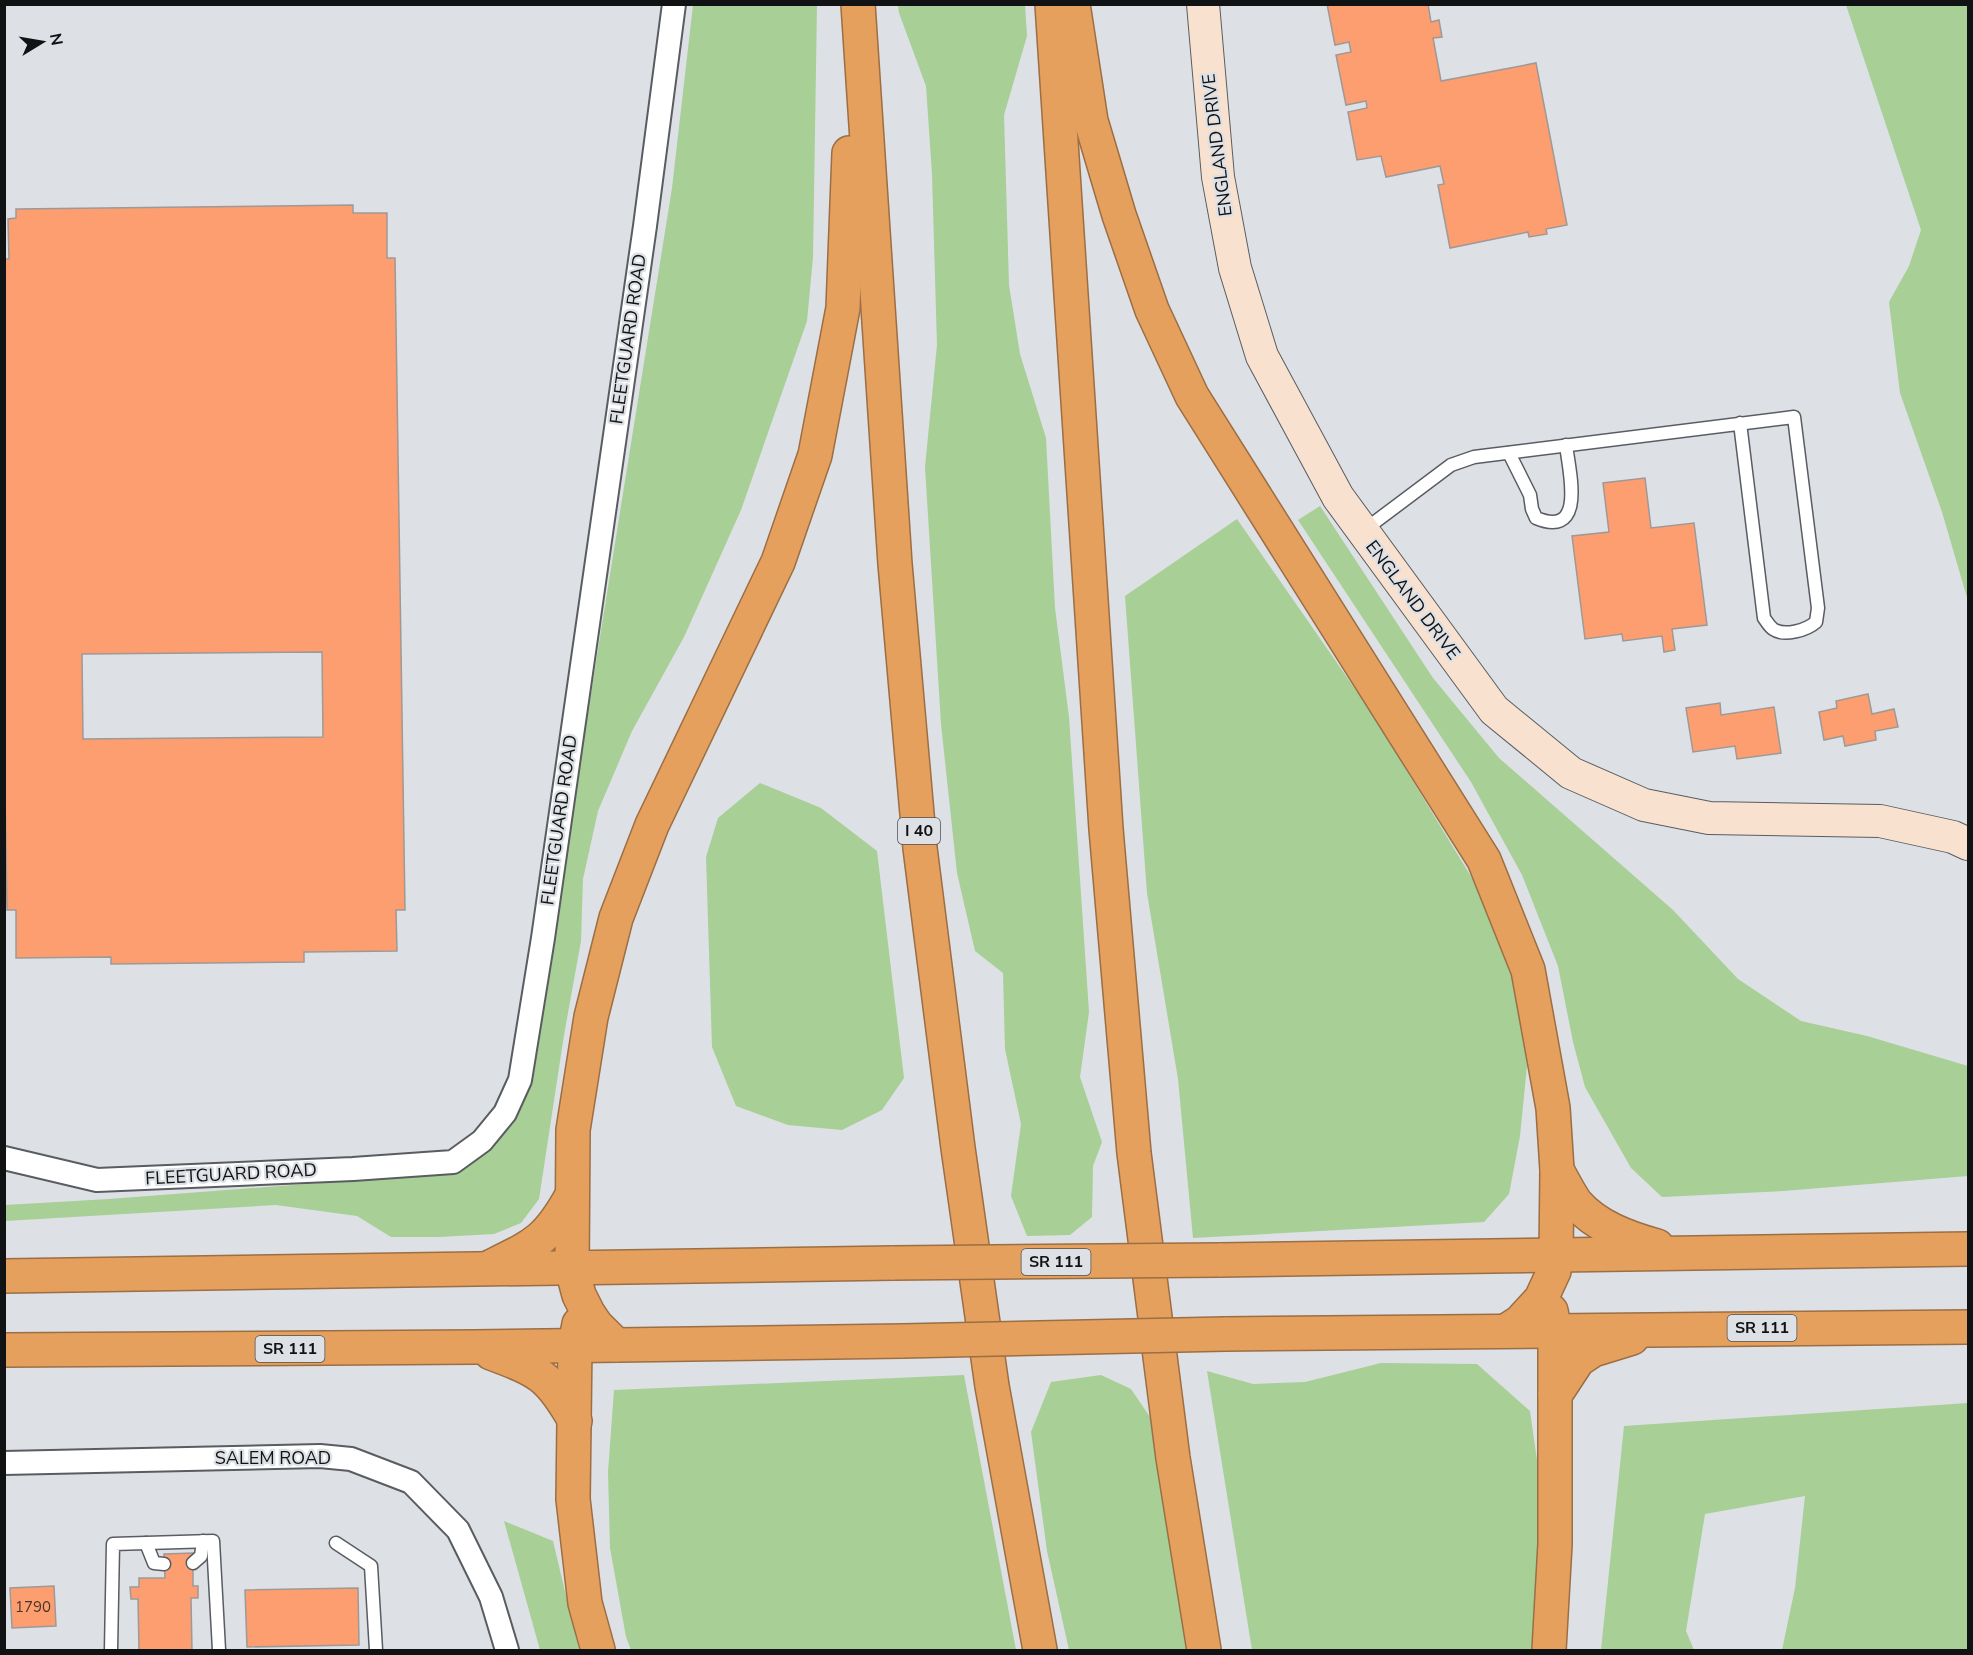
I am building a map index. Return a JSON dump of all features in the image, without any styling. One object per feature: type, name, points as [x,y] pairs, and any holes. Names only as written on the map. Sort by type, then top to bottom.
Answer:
[{"type":"highway","points":[[616,1345],[596,1326],[579,1296],[572,1269],[573,1130],[591,1017],[616,918],[652,825],[778,562],[815,455],[843,308],[856,4]]},
{"type":"highway","name":"I 40","points":[[856,4],[895,564],[920,848],[958,1148],[992,1386],[1040,1650]]},
{"type":"highway","points":[[1052,4],[1106,829],[1134,1153],[1173,1458],[1204,1650]]},
{"type":"highway","points":[[1073,4],[1091,121],[1119,215],[1152,310],[1192,396],[1484,860],[1528,970],[1553,1108],[1557,1170],[1556,1256],[1554,1271],[1535,1308],[1506,1331]]},
{"type":"highway","points":[[1557,1170],[1576,1203],[1600,1223],[1623,1236],[1682,1253]]},
{"type":"highway","points":[[484,1270],[540,1240],[558,1221],[571,1197]]},
{"type":"highway","name":"SR 111","points":[[4,1276],[1968,1249]]},
{"type":"highway","points":[[1480,1256],[1516,1268],[1540,1286],[1552,1315],[1555,1331],[1554,1544],[1552,1619],[1548,1650]]},
{"type":"highway","points":[[598,1650],[585,1603],[573,1499],[575,1345],[578,1326],[594,1295],[618,1276],[645,1268]]},
{"type":"highway","name":"SR 111","points":[[4,1350],[476,1347],[1225,1334],[1968,1327]]},
{"type":"highway","points":[[1555,1395],[1578,1360],[1593,1350],[1662,1329]]},
{"type":"highway","points":[[476,1347],[528,1366],[547,1379],[575,1421]]},
{"type":"highway","points":[[4,1358],[60,1349]]},
{"type":"street","name":"FLEETGUARD ROAD","points":[[4,1158],[97,1180],[341,1170],[453,1162],[482,1141],[505,1113],[520,1080],[543,938],[645,226],[674,4]]},
{"type":"street","name":"ENGLAND DRIVE","points":[[1203,4],[1218,177],[1235,268],[1262,356],[1338,497],[1494,710],[1571,773],[1644,805],[1709,818],[1880,821],[1953,837],[1968,844]]},
{"type":"street","name":"SALEM ROAD","points":[[4,1463],[320,1456],[361,1462],[411,1482],[458,1530],[491,1597],[507,1650]]},
{"type":"lane","points":[[1362,532],[1451,465],[1474,457],[1740,423],[1794,417],[1818,608],[1816,622],[1810,627],[1791,632],[1776,631],[1764,618],[1740,423]]},
{"type":"lane","points":[[1509,453],[1530,495],[1536,518],[1552,521],[1562,519],[1570,513],[1572,503],[1566,445]]},
{"type":"lane","points":[[193,1563],[201,1556],[203,1541]]},
{"type":"lane","points":[[111,1650],[113,1544],[203,1541],[213,1541],[219,1650]]},
{"type":"lane","points":[[336,1542],[371,1566],[376,1650]]},
{"type":"lane","points":[[146,1543],[154,1563],[164,1564]]},
{"type":"green space","points":[[693,5],[817,5],[813,257],[807,321],[741,510],[684,637],[632,731],[598,811],[583,879],[581,941],[539,1199],[521,1223],[494,1234],[439,1237],[391,1237],[357,1216],[276,1205],[5,1221],[5,1205],[450,1173],[479,1158],[507,1129],[528,1086],[672,188]]},
{"type":"green space","points":[[898,5],[1025,5],[1027,36],[1004,115],[1009,285],[1020,354],[1046,438],[1055,608],[1069,717],[1089,1012],[1080,1077],[1102,1142],[1093,1166],[1092,1217],[1070,1235],[1027,1236],[1011,1196],[1021,1124],[1005,1049],[1003,973],[975,951],[957,873],[941,724],[925,467],[937,345],[932,174],[926,86]]},
{"type":"green space","points":[[1846,5],[1968,5],[1968,601],[1942,512],[1900,393],[1889,302],[1909,266],[1921,230]]},
{"type":"green space","points":[[1320,506],[1433,678],[1499,758],[1673,910],[1738,979],[1801,1021],[1867,1036],[1968,1066],[1968,1176],[1783,1191],[1662,1197],[1631,1168],[1585,1087],[1573,1042],[1558,966],[1522,875],[1471,782],[1298,520]]},
{"type":"green space","points":[[1237,519],[1369,709],[1481,893],[1515,982],[1527,1066],[1520,1136],[1509,1194],[1484,1222],[1193,1238],[1178,1079],[1147,893],[1125,596]]},
{"type":"green space","points":[[760,783],[821,808],[877,851],[904,1078],[882,1110],[842,1130],[788,1125],[736,1106],[712,1047],[706,857],[718,818]]},
{"type":"green space","points":[[1381,1363],[1477,1364],[1530,1411],[1546,1524],[1540,1650],[1252,1650],[1207,1371],[1253,1384],[1305,1382]]},
{"type":"green space","points":[[964,1375],[1016,1650],[631,1650],[626,1637],[610,1548],[608,1472],[614,1390]]},
{"type":"green space","points":[[1101,1375],[1131,1389],[1152,1420],[1188,1650],[1069,1650],[1047,1551],[1031,1432],[1051,1382]]},
{"type":"green space","points":[[1968,1403],[1968,1650],[1782,1650],[1795,1588],[1805,1496],[1705,1514],[1686,1631],[1694,1650],[1601,1650],[1624,1426]]},
{"type":"green space","points":[[504,1521],[553,1541],[579,1650],[540,1650]]},
{"type":"building","points":[[1327,4],[1428,4],[1431,22],[1439,20],[1442,37],[1433,38],[1441,81],[1536,63],[1567,225],[1546,229],[1547,234],[1529,237],[1528,232],[1450,248],[1438,185],[1444,184],[1440,166],[1386,177],[1381,156],[1357,160],[1348,112],[1367,108],[1366,101],[1346,105],[1336,55],[1351,52],[1349,42],[1335,45]]},
{"type":"building","points":[[353,205],[353,213],[387,213],[387,258],[395,258],[405,910],[396,910],[397,951],[304,952],[304,962],[111,964],[111,957],[16,958],[16,910],[7,910],[4,730],[4,259],[9,259],[8,219],[16,218],[16,209]],"holes":[[[322,652],[323,737],[83,739],[82,654]]]},
{"type":"building","points":[[1645,478],[1651,528],[1694,523],[1707,625],[1672,629],[1675,650],[1664,652],[1662,636],[1623,641],[1622,634],[1585,639],[1572,536],[1609,532],[1603,483]]},
{"type":"building","points":[[1868,694],[1872,714],[1894,709],[1898,727],[1875,731],[1876,740],[1845,746],[1843,736],[1824,740],[1819,712],[1837,708],[1836,701]]},
{"type":"building","points":[[1720,703],[1721,715],[1774,707],[1781,753],[1737,759],[1735,746],[1693,752],[1686,708]]},
{"type":"building","points":[[193,1553],[193,1586],[198,1586],[198,1598],[191,1598],[192,1650],[139,1650],[138,1599],[131,1599],[130,1587],[139,1587],[139,1578],[165,1578],[164,1554]]},
{"type":"building","points":[[54,1586],[56,1626],[12,1628],[10,1588]]},
{"type":"building","points":[[358,1588],[359,1645],[247,1647],[245,1590]]}]
